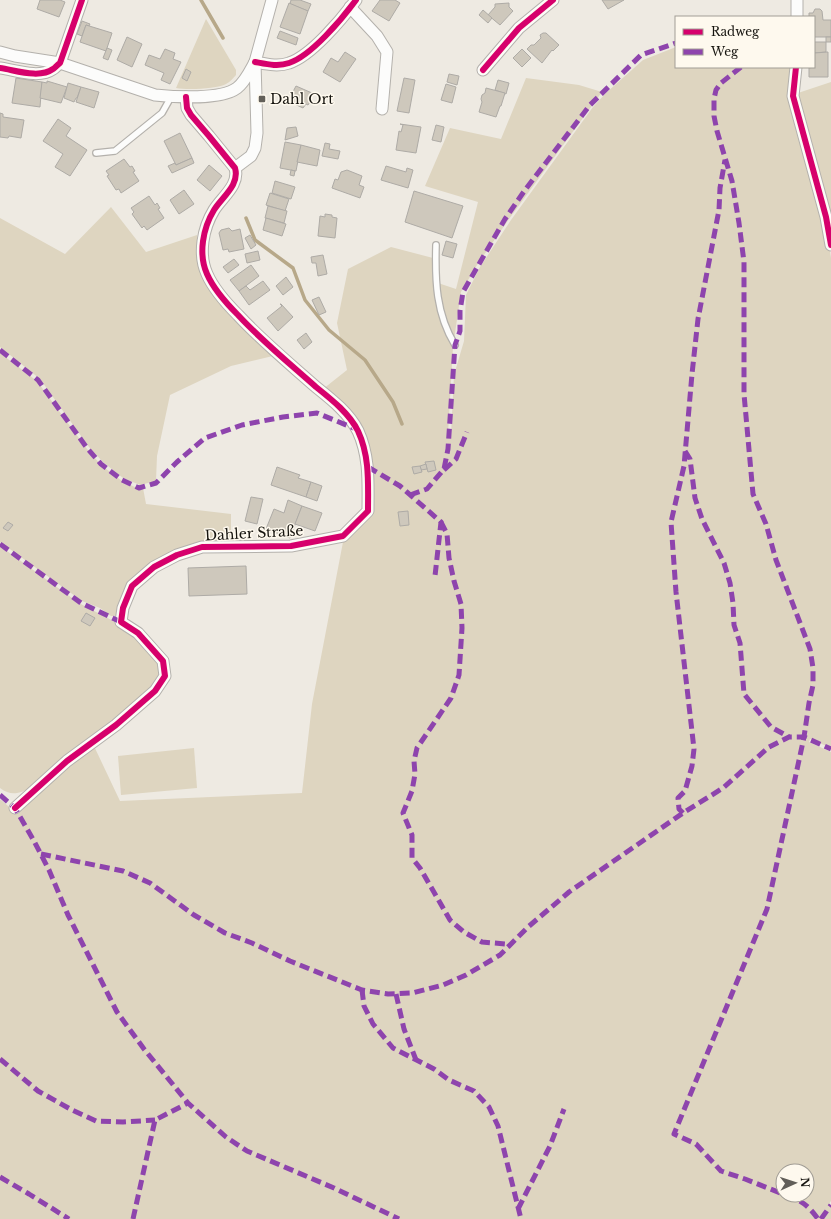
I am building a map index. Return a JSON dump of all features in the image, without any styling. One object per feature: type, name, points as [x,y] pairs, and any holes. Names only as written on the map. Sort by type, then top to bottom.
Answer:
[{"type":"street","points":[[0,68],[33,73],[43,73],[52,70],[60,63],[82,0]]},
{"type":"street","points":[[0,52],[15,56],[60,63],[155,95],[186,97],[215,94],[233,90],[237,88],[245,79],[255,62],[272,0]]},
{"type":"street","points":[[483,70],[519,28],[553,0]]},
{"type":"street","points":[[797,0],[797,16]]},
{"type":"street","points":[[255,62],[274,65],[287,64],[296,60],[316,45],[353,4],[387,52],[382,109]]},
{"type":"street","points":[[186,97],[187,108],[190,115],[235,168],[251,156],[255,148],[257,133],[255,62]]},
{"type":"street","points":[[796,68],[793,96],[826,217],[831,245]]},
{"type":"street","name":"Dahler Straße","points":[[16,808],[68,761],[116,725],[156,691],[165,676],[163,662],[138,633],[121,622],[123,608],[132,586],[148,572],[154,567],[177,555],[202,547],[292,546],[343,536],[368,511],[368,467],[357,430],[343,410],[255,334],[224,300],[206,273],[202,248],[207,223],[215,208],[235,182],[237,173],[235,168]]},
{"type":"lane","points":[[96,153],[115,151],[162,113],[171,97]]},
{"type":"lane","points":[[436,245],[435,270],[442,318],[455,346]]},
{"type":"shaded area","points":[[206,19],[236,70],[236,75],[222,86],[194,89],[176,88]]},
{"type":"shaded area","points":[[675,47],[675,68],[794,68],[791,98],[825,218],[831,258],[831,748],[810,739],[809,742],[831,752],[831,1201],[829,1204],[831,1206],[831,1219],[0,1219],[0,799],[15,812],[93,744],[120,801],[302,793],[312,704],[343,542],[371,512],[367,444],[323,389],[347,370],[337,323],[348,269],[391,247],[433,258],[434,281],[440,316],[453,347],[448,434],[451,434],[454,375],[464,341],[466,295],[480,267],[511,220],[593,107],[606,93],[643,60]]},
{"type":"shaded area","points":[[526,78],[579,85],[602,92],[477,265],[461,292],[454,340],[444,317],[438,283],[456,289],[478,202],[425,186],[450,128],[501,139]]},
{"type":"shaded area","points":[[831,82],[831,235],[795,94]]},
{"type":"shaded area","points":[[111,207],[146,252],[197,235],[198,260],[210,287],[277,355],[231,366],[170,395],[157,456],[156,481],[140,485],[123,478],[103,462],[89,447],[40,379],[0,347],[0,218],[65,254]]},
{"type":"shaded area","points":[[0,353],[37,381],[87,449],[101,465],[122,481],[139,489],[143,488],[146,504],[231,514],[231,543],[151,566],[116,616],[111,616],[100,608],[82,601],[0,542]]},
{"type":"shaded area","points":[[0,546],[79,603],[119,624],[136,635],[161,662],[162,676],[155,689],[33,787],[16,793],[4,791],[0,788]]},
{"type":"shaded area","points":[[194,748],[197,788],[121,795],[118,756]]},
{"type":"building","points":[[40,0],[60,0],[65,2],[59,17],[37,9]]},
{"type":"building","points":[[291,0],[300,0],[311,4],[308,11],[290,4]]},
{"type":"building","points":[[380,0],[395,0],[400,3],[389,21],[372,11]]},
{"type":"building","points":[[602,0],[624,0],[608,9]]},
{"type":"building","points":[[289,3],[308,11],[300,34],[280,27]]},
{"type":"building","points":[[509,3],[509,7],[513,11],[500,25],[488,15],[495,7],[495,4]]},
{"type":"building","points":[[815,9],[820,9],[822,11],[823,20],[831,20],[831,37],[815,37],[815,16],[809,16],[809,13],[813,13]]},
{"type":"building","points":[[483,10],[492,18],[488,23],[479,15]]},
{"type":"building","points":[[82,21],[90,24],[89,26],[86,25],[82,36],[77,34]]},
{"type":"building","points":[[86,25],[112,33],[106,51],[80,42]]},
{"type":"building","points":[[280,31],[298,38],[296,45],[277,38]]},
{"type":"building","points":[[546,33],[559,45],[553,51],[552,50],[542,63],[527,49],[541,38],[540,35]]},
{"type":"building","points":[[127,37],[142,44],[132,67],[117,60]]},
{"type":"building","points":[[826,37],[831,37],[831,42],[826,42]]},
{"type":"building","points":[[815,42],[826,42],[826,52],[815,53]]},
{"type":"building","points":[[107,48],[112,50],[108,60],[103,58]]},
{"type":"building","points":[[165,49],[175,53],[173,59],[181,62],[170,84],[161,80],[164,73],[145,65],[149,55],[160,59]]},
{"type":"building","points":[[522,49],[531,58],[522,67],[513,58]]},
{"type":"building","points":[[345,52],[356,59],[340,82],[323,72],[331,58],[338,62]]},
{"type":"building","points":[[828,52],[828,77],[809,77],[809,68],[815,68],[815,53]]},
{"type":"building","points":[[186,69],[191,72],[187,81],[182,78]]},
{"type":"building","points":[[449,74],[459,76],[457,85],[447,82]]},
{"type":"building","points":[[16,78],[42,82],[40,107],[12,103]]},
{"type":"building","points":[[404,78],[415,80],[409,113],[397,111]]},
{"type":"building","points":[[498,80],[509,83],[506,94],[495,90]]},
{"type":"building","points":[[47,81],[67,87],[61,103],[40,98],[42,82],[47,83]]},
{"type":"building","points":[[68,83],[81,87],[74,102],[64,98]]},
{"type":"building","points":[[446,84],[456,87],[452,103],[441,100]]},
{"type":"building","points":[[296,86],[312,93],[309,97],[312,99],[308,105],[306,104],[303,108],[288,101]]},
{"type":"building","points":[[81,87],[99,92],[94,108],[76,102]]},
{"type":"building","points":[[486,88],[505,93],[496,117],[479,112],[482,102],[482,95],[485,93]]},
{"type":"building","points":[[0,113],[3,114],[3,117],[24,120],[21,138],[9,136],[8,138],[0,137]]},
{"type":"building","points":[[58,119],[71,128],[66,136],[87,150],[70,176],[55,167],[63,154],[43,141]]},
{"type":"building","points":[[400,124],[421,127],[416,153],[396,150],[399,131],[401,132],[403,125]]},
{"type":"building","points":[[436,125],[444,127],[441,142],[432,140]]},
{"type":"building","points":[[296,127],[298,136],[285,140],[287,128]]},
{"type":"building","points":[[180,133],[192,158],[176,165],[164,141]]},
{"type":"building","points":[[285,142],[301,145],[296,171],[280,168]]},
{"type":"building","points":[[325,143],[330,144],[329,149],[340,151],[338,159],[322,156]]},
{"type":"building","points":[[301,145],[320,150],[317,166],[297,162]]},
{"type":"building","points":[[192,158],[194,163],[172,173],[168,166],[175,163],[176,165]]},
{"type":"building","points":[[124,159],[130,167],[132,166],[135,171],[133,172],[139,181],[121,193],[119,189],[116,190],[107,176],[109,175],[106,171]]},
{"type":"building","points":[[209,165],[222,176],[210,191],[197,180]]},
{"type":"building","points":[[386,166],[406,172],[407,168],[413,170],[408,188],[381,180]]},
{"type":"building","points":[[291,170],[295,171],[294,176],[290,175]]},
{"type":"building","points":[[347,170],[362,176],[359,185],[364,187],[360,198],[332,188],[335,179],[338,180],[341,172]]},
{"type":"building","points":[[275,181],[295,187],[291,199],[272,193]]},
{"type":"building","points":[[184,190],[194,204],[179,214],[170,200]]},
{"type":"building","points":[[414,191],[463,206],[452,238],[405,222]]},
{"type":"building","points":[[270,193],[289,199],[285,211],[266,205]]},
{"type":"building","points":[[149,196],[155,205],[157,203],[160,208],[158,209],[164,218],[147,230],[144,226],[142,228],[132,214],[134,212],[131,208]]},
{"type":"building","points":[[268,206],[287,211],[284,223],[265,218]]},
{"type":"building","points":[[325,214],[332,215],[332,217],[337,218],[335,238],[318,236],[320,216],[325,217]]},
{"type":"building","points":[[266,218],[286,224],[282,236],[263,230]]},
{"type":"building","points":[[229,228],[232,231],[240,229],[244,249],[229,252],[228,249],[223,250],[219,233],[221,230]]},
{"type":"building","points":[[250,235],[256,245],[251,249],[245,238]]},
{"type":"building","points":[[446,241],[457,244],[453,258],[442,255]]},
{"type":"building","points":[[258,251],[260,260],[247,263],[245,254]]},
{"type":"building","points":[[323,255],[327,274],[318,276],[316,263],[312,263],[311,257]]},
{"type":"building","points":[[234,259],[239,265],[228,273],[223,267]]},
{"type":"building","points":[[251,265],[259,276],[239,291],[230,280]]},
{"type":"building","points":[[286,277],[293,287],[283,295],[276,286]]},
{"type":"building","points":[[263,281],[270,290],[249,305],[239,291],[246,286],[250,290]]},
{"type":"building","points":[[319,297],[326,312],[319,315],[312,300]]},
{"type":"building","points":[[281,304],[293,317],[278,331],[267,318],[282,306]]},
{"type":"building","points":[[306,333],[312,342],[304,349],[297,340]]},
{"type":"building","points":[[434,461],[436,470],[428,472],[425,462]]},
{"type":"building","points":[[426,464],[427,469],[421,470],[420,466]]},
{"type":"building","points":[[420,466],[422,472],[414,474],[412,467]]},
{"type":"building","points":[[277,467],[300,475],[298,478],[311,482],[306,497],[271,485]]},
{"type":"building","points":[[311,482],[322,486],[317,501],[306,497]]},
{"type":"building","points":[[251,497],[263,499],[257,524],[245,521]]},
{"type":"building","points":[[288,500],[302,506],[290,538],[266,529],[274,509],[284,513]]},
{"type":"building","points":[[302,506],[322,513],[315,531],[295,524]]},
{"type":"building","points":[[408,511],[409,525],[400,526],[398,512]]},
{"type":"building","points":[[8,522],[13,525],[8,531],[3,528]]},
{"type":"building","points":[[246,566],[247,594],[189,596],[188,568]]},
{"type":"building","points":[[86,613],[95,618],[90,626],[81,621]]},
{"type":"waterway","points":[[201,0],[223,38]]},
{"type":"waterway","points":[[246,218],[255,240],[293,268],[305,300],[329,330],[365,360],[393,402],[402,424]]},
{"type":"marked path","points":[[410,495],[427,489],[444,469],[448,449],[455,345],[460,331],[460,311],[463,292],[505,219],[525,190],[590,105],[641,55],[675,43]]},
{"type":"marked path","points":[[740,68],[721,83],[716,90],[714,99],[714,116],[732,181],[744,262],[744,394],[753,494],[766,524],[776,560],[810,649],[813,668],[813,685],[804,737],[767,909],[674,1134],[696,1144],[721,1171],[775,1191]]},
{"type":"marked path","points":[[683,813],[679,809],[678,798],[685,791],[692,766],[694,749],[676,592],[671,522],[684,466],[698,319],[719,210],[720,188],[725,160]]},
{"type":"marked path","points":[[0,350],[38,380],[87,448],[101,464],[122,480],[139,488],[156,483],[177,462],[205,438],[242,425],[283,417],[317,413],[356,429]]},
{"type":"marked path","points":[[444,470],[456,459],[467,432]]},
{"type":"marked path","points":[[685,451],[690,459],[695,498],[702,519],[724,563],[730,583],[734,625],[740,643],[744,694],[771,727],[789,737]]},
{"type":"marked path","points":[[368,467],[400,486],[441,522],[435,576]]},
{"type":"marked path","points":[[441,522],[447,534],[449,558],[461,604],[462,628],[459,675],[451,698],[417,748],[414,761],[415,774],[412,791],[403,813],[412,835],[412,858],[420,868],[450,920],[464,932],[482,942],[506,944],[510,946]]},
{"type":"marked path","points":[[0,544],[81,603],[121,622]]},
{"type":"marked path","points":[[41,854],[123,871],[150,883],[194,915],[225,933],[362,990],[388,994],[412,993],[443,985],[466,975],[500,955],[528,927],[569,892],[683,813],[723,788],[769,747],[789,737],[804,737],[831,749]]},
{"type":"marked path","points":[[0,795],[15,808],[34,841],[49,870],[68,915],[117,1012],[144,1049],[188,1103],[226,1137],[247,1151],[334,1188],[399,1219]]},
{"type":"marked path","points":[[362,990],[364,1006],[373,1024],[393,1048],[434,1069],[449,1080],[474,1091],[489,1107],[498,1126],[521,1219]]},
{"type":"marked path","points":[[396,994],[404,1029],[416,1060]]},
{"type":"marked path","points":[[0,1059],[38,1091],[72,1110],[96,1121],[123,1122],[155,1120]]},
{"type":"marked path","points":[[133,1219],[155,1120],[188,1103]]},
{"type":"marked path","points":[[518,1209],[550,1146],[564,1109]]},
{"type":"marked path","points":[[0,1177],[69,1219]]},
{"type":"marked path","points":[[802,1203],[811,1210],[818,1219]]},
{"type":"marked path","points":[[821,1219],[831,1205]]},
{"type":"cycle path","points":[[0,68],[34,74],[47,72],[55,68],[60,63],[82,0]]},
{"type":"cycle path","points":[[255,62],[281,65],[298,59],[326,36],[356,0]]},
{"type":"cycle path","points":[[483,70],[519,28],[553,0]]},
{"type":"cycle path","points":[[796,68],[793,96],[826,217],[831,245]]},
{"type":"cycle path","points":[[15,808],[67,761],[116,725],[155,691],[165,676],[163,661],[138,633],[121,622],[123,608],[132,586],[154,567],[177,555],[202,547],[291,546],[343,536],[368,511],[368,481],[365,451],[358,431],[350,418],[328,396],[247,325],[221,296],[207,274],[204,266],[202,250],[207,225],[217,205],[233,185],[236,174],[235,168],[191,115],[187,108],[186,97]]},
{"type":"place","name":"Dahl Ort","points":[[262,99]]}]
